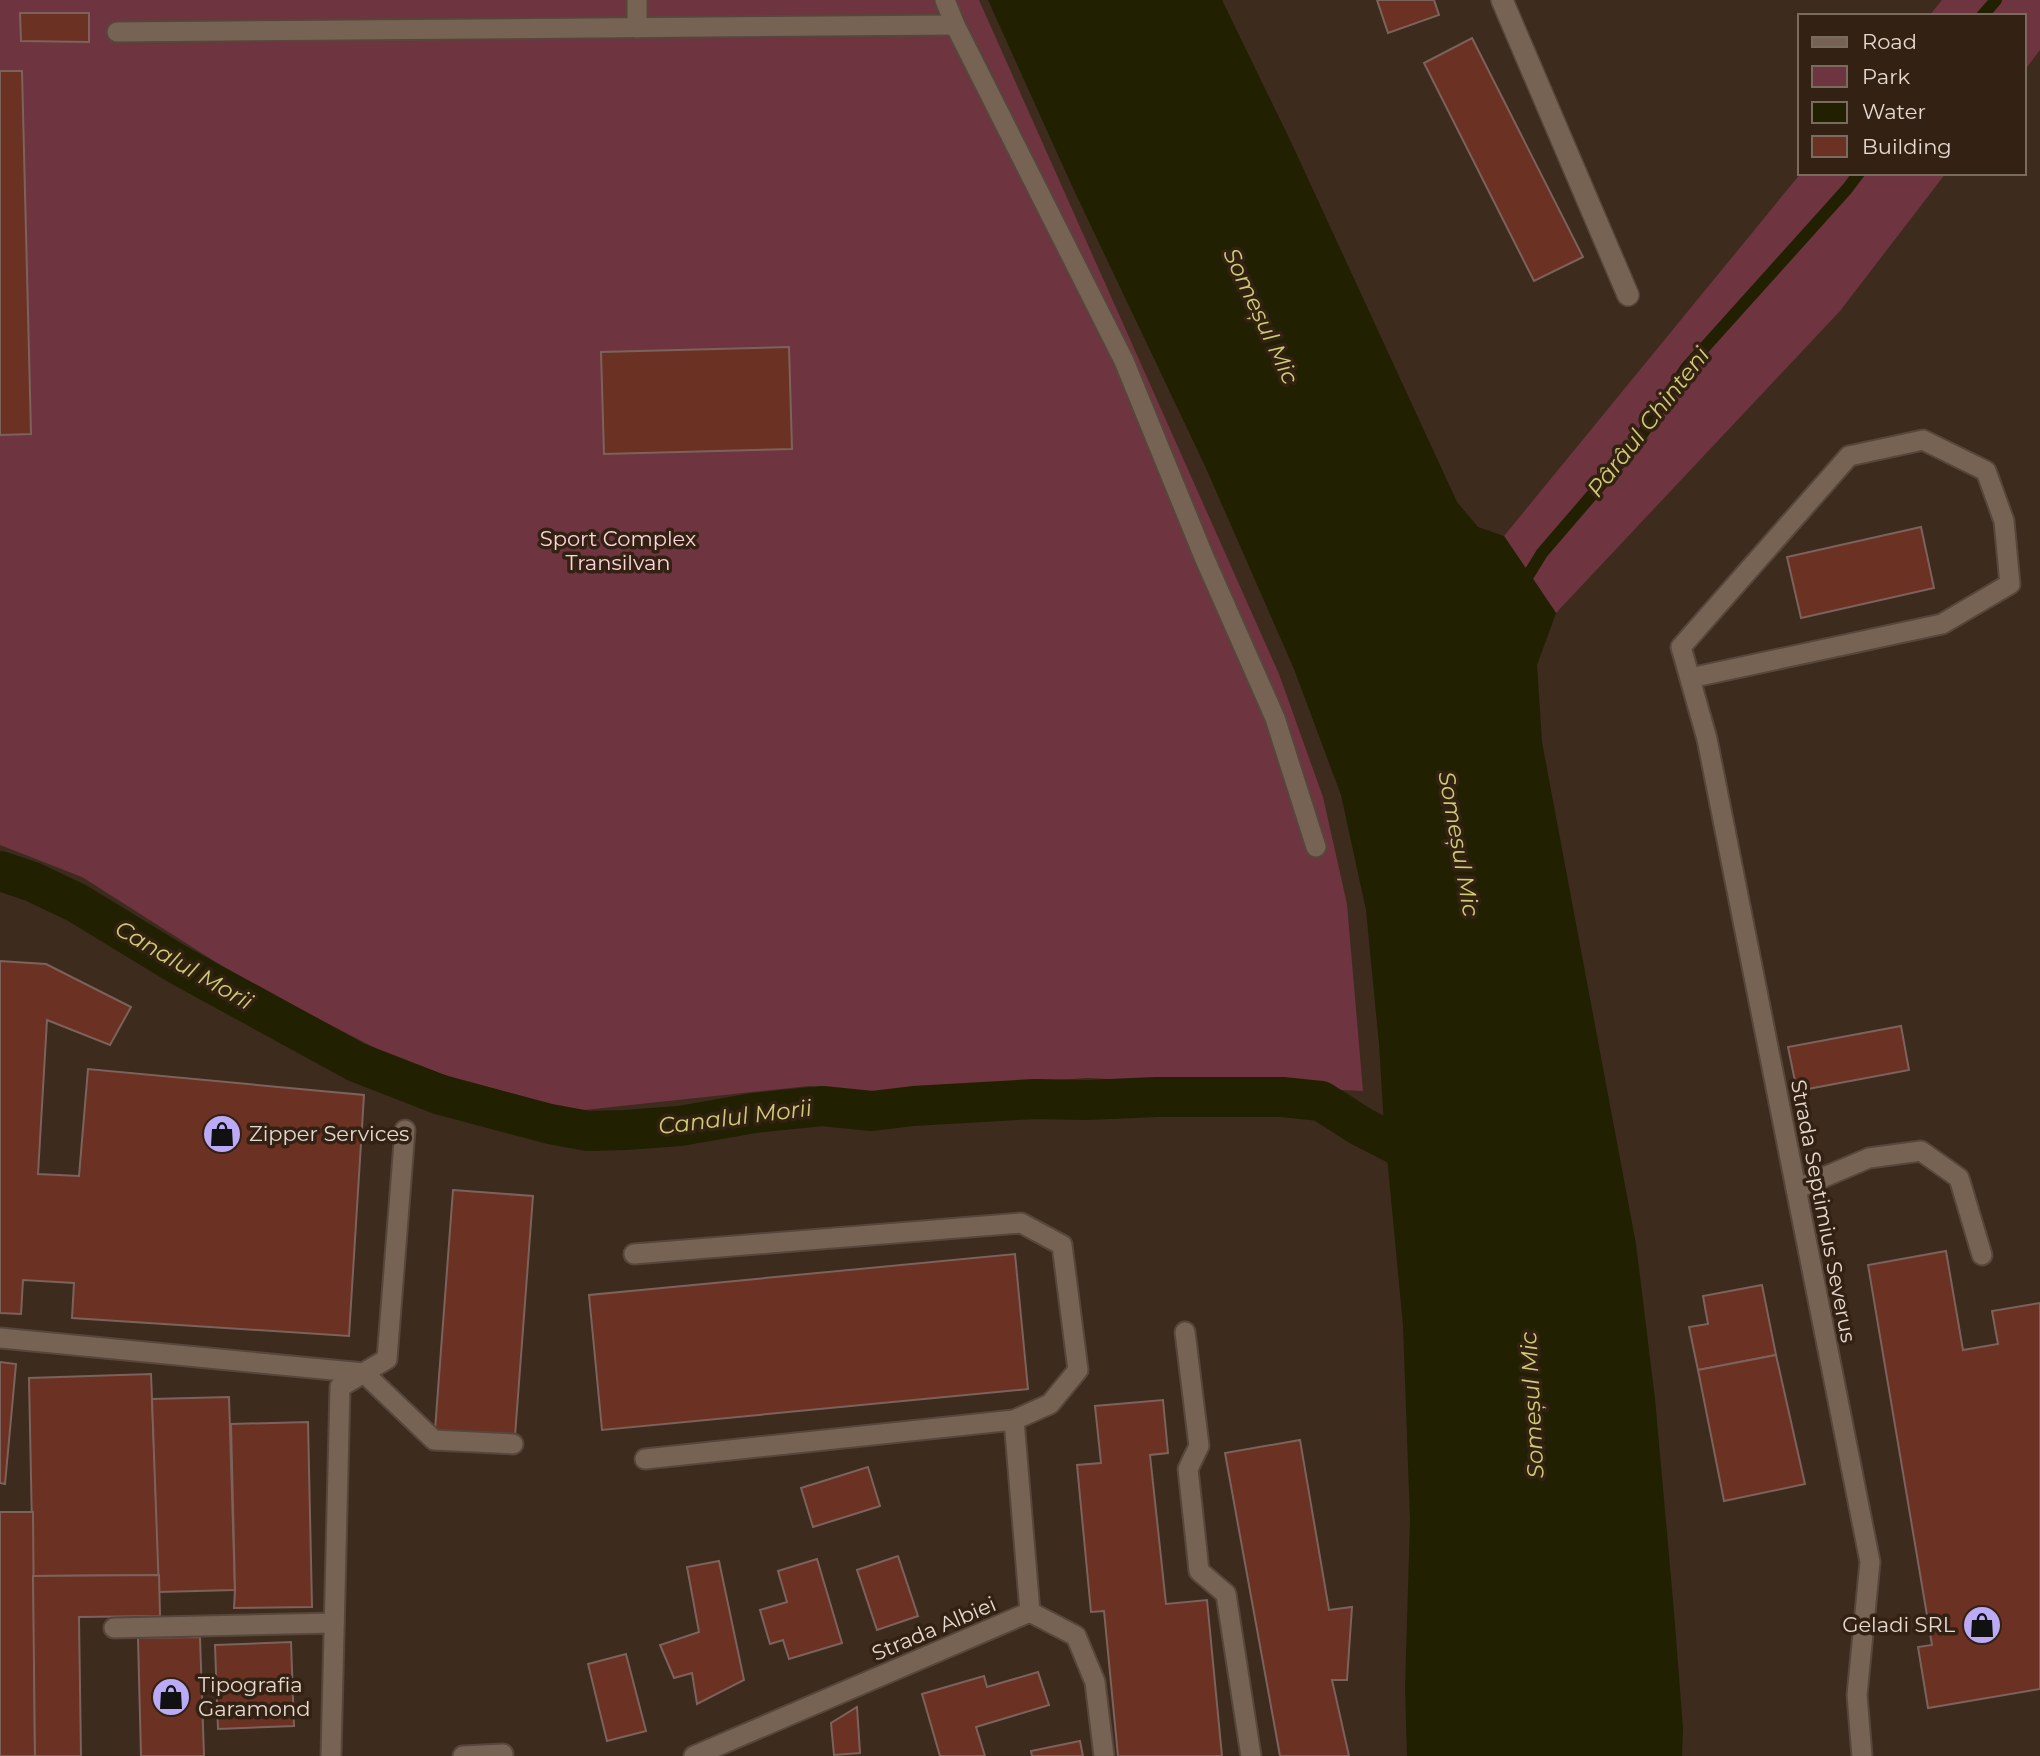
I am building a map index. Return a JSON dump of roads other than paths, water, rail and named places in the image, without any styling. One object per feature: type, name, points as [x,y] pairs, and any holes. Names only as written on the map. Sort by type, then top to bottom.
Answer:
[{"type":"street","points":[[1502,0],[1628,295]]},
{"type":"lane","points":[[637,0],[638,28]]},
{"type":"lane","points":[[945,0],[1124,361],[1203,556],[1275,718],[1316,847]]},
{"type":"lane","points":[[117,32],[956,25]]},
{"type":"lane","name":"Strada Septimius Severus","points":[[1690,678],[1942,624],[2010,584],[2004,521],[1986,471],[1923,440],[1849,456],[1681,647],[1707,739],[1870,1562],[1857,1695],[1862,1756]]},
{"type":"lane","points":[[331,1756],[340,1388],[387,1359],[405,1130]]},
{"type":"lane","points":[[1796,1189],[1869,1158],[1921,1152],[1959,1178],[1982,1255]]},
{"type":"lane","points":[[634,1254],[1021,1223],[1062,1245],[1079,1370],[1050,1404],[1014,1420],[645,1459]]},
{"type":"lane","points":[[1185,1332],[1199,1446],[1188,1469],[1199,1571],[1226,1594],[1251,1756]]},
{"type":"lane","points":[[0,1338],[364,1373],[434,1440],[513,1444]]},
{"type":"lane","points":[[1014,1420],[1030,1612]]},
{"type":"lane","name":"Strada Albiei","points":[[694,1756],[1030,1612],[1076,1636],[1095,1682],[1104,1756]]},
{"type":"lane","points":[[114,1628],[334,1623]]},
{"type":"lane","points":[[463,1756],[503,1754]]},
{"type":"water","name":"Someșul Mic","points":[[988,0],[1222,0],[1291,142],[1457,502],[1478,527],[1504,536],[1556,613],[1537,665],[1542,742],[1636,1244],[1655,1399],[1683,1728],[1682,1756],[1407,1756],[1405,1688],[1410,1521],[1403,1325],[1366,910],[1341,795],[1294,669],[1205,466],[1072,186]]},
{"type":"waterway","name":"Pârâul Chinteni","points":[[1984,14],[1996,0]]},
{"type":"waterway","name":"Pârâul Chinteni","points":[[1521,587],[1542,553],[1635,445],[1686,368],[1858,175]]},
{"type":"waterway","name":"Canalul Morii","points":[[0,871],[33,882],[77,903],[177,964],[356,1062],[441,1095],[550,1124],[588,1131],[625,1130],[680,1126],[754,1113],[822,1106],[872,1111],[1035,1099],[1282,1097],[1321,1101],[1362,1127],[1405,1149],[1436,1156]]},
{"type":"place","name":"Zipper Services","points":[[222,1134]]},
{"type":"place","name":"Geladi SRL","points":[[1982,1625]]},
{"type":"place","name":"Tipografia Garamond","points":[[171,1697]]},
{"type":"park label","name":"Sport Complex Transilvan","points":[[618,551]]}]
